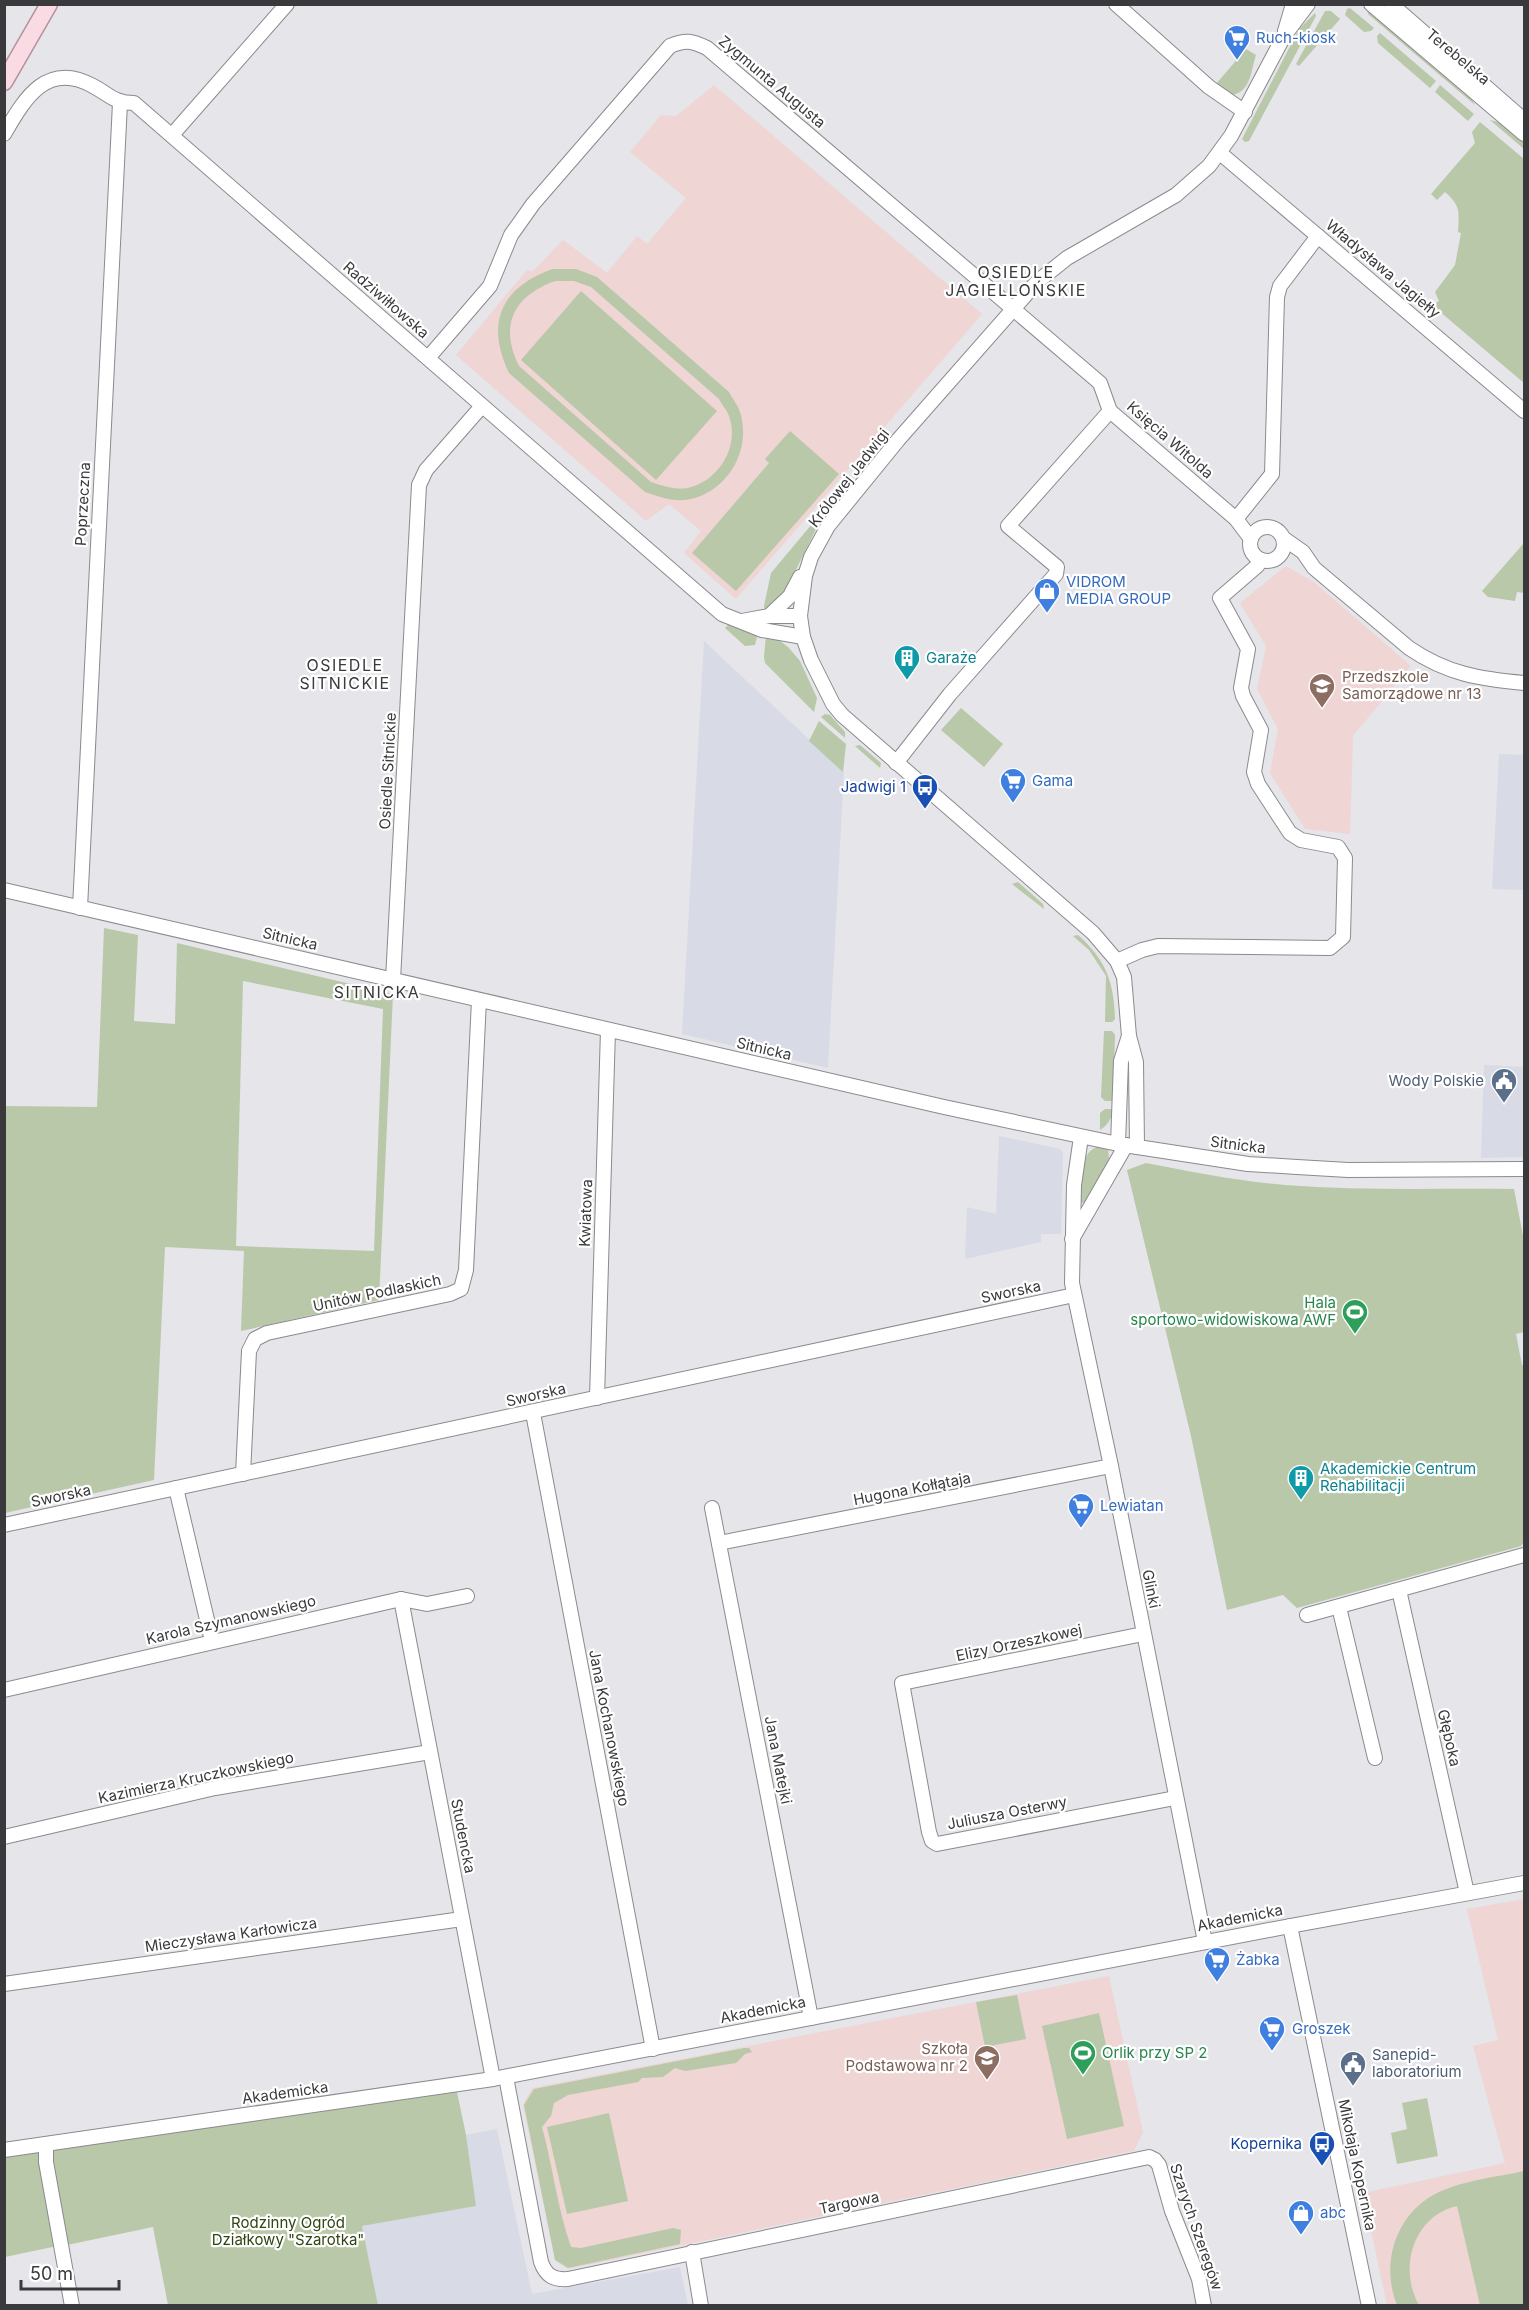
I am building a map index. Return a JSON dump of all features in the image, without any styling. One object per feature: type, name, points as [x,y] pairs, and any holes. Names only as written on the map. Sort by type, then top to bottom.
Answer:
[{"type":"main road","points":[[4,82],[49,4]]},
{"type":"street","points":[[172,135],[287,4]]},
{"type":"street","points":[[1116,4],[1209,87],[1245,112]]},
{"type":"street","name":"Królowej Jadwigi","points":[[1284,36],[1293,4]]},
{"type":"street","name":"Królowej Jadwigi","points":[[1127,1145],[1136,1062],[1129,1036],[1124,977],[1117,961],[1093,933],[842,715],[817,676],[803,637],[800,616],[802,591],[811,557],[828,526],[1037,282],[1067,258],[1176,195],[1209,166],[1220,153],[1245,112],[1284,36],[1308,4]]},
{"type":"street","name":"Terebelska","points":[[1371,4],[1524,134]]},
{"type":"street","name":"Terebelska","points":[[1391,4],[1524,120]]},
{"type":"street","name":"Zygmunta Augusta","points":[[428,358],[490,286],[512,235],[533,204],[670,46],[682,40],[691,40],[707,48],[1012,309]]},
{"type":"street","name":"Radziwiłłowska","points":[[4,134],[24,100],[47,82],[56,79],[82,81],[120,103],[134,103],[722,614],[762,630],[803,637]]},
{"type":"street","name":"Poprzeczna","points":[[80,908],[120,103]]},
{"type":"street","name":"Władysława Jagiełły","points":[[1220,153],[1524,411]]},
{"type":"street","points":[[1236,519],[1272,474],[1277,297],[1280,286],[1318,236]]},
{"type":"street","name":"Księcia Witolda","points":[[1012,309],[1100,383],[1110,411],[1255,534]]},
{"type":"street","name":"Osiedle Sitnickie","points":[[393,980],[418,485],[426,470],[482,406]]},
{"type":"street","points":[[896,763],[950,694],[1056,574],[1057,567],[1008,526],[1110,411]]},
{"type":"street","points":[[1271,528],[1280,533],[1282,538],[1284,547],[1280,555],[1271,560],[1261,560],[1252,552],[1255,534],[1271,528]]},
{"type":"street","points":[[1282,538],[1303,552],[1314,568],[1424,658],[1454,672],[1472,677],[1524,683]]},
{"type":"street","points":[[1280,555],[1314,568]]},
{"type":"street","points":[[769,616],[790,596],[811,557]]},
{"type":"street","points":[[1117,961],[1158,946],[1330,948],[1343,937],[1345,858],[1338,847],[1301,840],[1290,833],[1258,784],[1254,772],[1261,730],[1241,691],[1248,649],[1220,598],[1261,560]]},
{"type":"street","points":[[742,621],[769,616],[800,616]]},
{"type":"street","name":"Sitnicka","points":[[4,891],[1081,1137],[1248,1164],[1348,1170],[1524,1170]]},
{"type":"street","name":"Unitów Podlaskich","points":[[243,1474],[249,1351],[255,1340],[267,1333],[450,1294],[461,1289],[466,1270],[479,1000]]},
{"type":"street","name":"Kwiatowa","points":[[597,1398],[608,1030]]},
{"type":"street","name":"Glinki","points":[[1081,1137],[1074,1185],[1071,1241],[1072,1283],[1111,1466],[1205,1942]]},
{"type":"street","points":[[1071,1241],[1127,1145]]},
{"type":"street","name":"Sworska","points":[[4,1525],[1074,1295]]},
{"type":"street","name":"Jana Kochanowskiego","points":[[533,1413],[653,2049]]},
{"type":"street","name":"Hugona Kołłątaja","points":[[719,1543],[1111,1466]]},
{"type":"street","points":[[176,1488],[212,1641]]},
{"type":"street","name":"Jana Matejki","points":[[712,1508],[811,2018]]},
{"type":"street","points":[[1307,1615],[1524,1555]]},
{"type":"street","name":"Głęboka","points":[[1399,1590],[1467,1893]]},
{"type":"street","name":"Karola Szymanowskiego","points":[[4,1690],[401,1599],[427,1604],[467,1596]]},
{"type":"street","name":"Studencka","points":[[401,1599],[462,1919],[541,2262],[550,2276]]},
{"type":"street","points":[[1339,1607],[1375,1758]]},
{"type":"street","name":"Elizy Orzeszkowej","points":[[902,1683],[1143,1634]]},
{"type":"street","name":"Juliusza Osterwy","points":[[902,1683],[929,1832],[932,1841],[937,1844],[1175,1798]]},
{"type":"street","name":"Kazimierza Kruczkowskiego","points":[[4,1837],[214,1788],[430,1752]]},
{"type":"street","name":"Akademicka","points":[[4,2150],[500,2078],[1524,1883]]},
{"type":"street","name":"Mieczysława Karłowicza","points":[[4,1984],[462,1919]]},
{"type":"street","name":"Mikołaja Kopernika","points":[[1290,1926],[1369,2306]]},
{"type":"street","points":[[46,2144],[46,2162],[72,2306]]},
{"type":"street","name":"Targowa","points":[[550,2276],[568,2279],[1149,2157],[1155,2160]]},
{"type":"street","name":"Szarych Szeregów","points":[[1155,2160],[1199,2279],[1204,2306]]},
{"type":"street","points":[[692,2252],[701,2306]]},
{"type":"shaded area","points":[[714,85],[982,314],[736,599],[684,553],[701,531],[669,504],[646,521],[456,355],[527,270],[533,271],[563,240],[607,273],[637,236],[647,244],[686,198],[630,152],[661,115],[676,116]]},
{"type":"shaded area","name":"Przedszkole Samorządowe nr 13","points":[[1286,566],[1314,582],[1411,666],[1353,736],[1350,834],[1305,829],[1270,773],[1278,729],[1257,689],[1266,646],[1240,603]]},
{"type":"shaded area","points":[[704,641],[844,772],[828,1068],[682,1034]]},
{"type":"shaded area","points":[[1499,754],[1524,755],[1524,890],[1492,889]]},
{"type":"shaded area","points":[[1484,1065],[1524,1067],[1524,1157],[1481,1158]]},
{"type":"shaded area","points":[[999,1136],[1060,1149],[1063,1153],[1061,1234],[1041,1234],[1041,1242],[965,1259],[967,1207],[996,1214]]},
{"type":"shaded area","points":[[1524,1899],[1524,2305],[1387,2305],[1363,2193],[1505,2163],[1473,2046],[1498,2040],[1467,1909]]},
{"type":"shaded area","points":[[1109,1976],[1143,2132],[1134,2151],[568,2269],[555,2260],[523,2105],[532,2088]]},
{"type":"shaded area","points":[[497,2129],[532,2294],[680,2267],[688,2305],[378,2305],[362,2226],[475,2206],[466,2135]]},
{"type":"green space","points":[[1366,6],[1468,93],[1475,105],[1368,14]]},
{"type":"green space","points":[[1350,8],[1374,28],[1364,32],[1345,15],[1347,9]]},
{"type":"green space","points":[[1325,11],[1331,11],[1340,19],[1299,66],[1296,64]]},
{"type":"green space","points":[[1315,13],[1316,16],[1249,141],[1245,142],[1242,139],[1299,29]]},
{"type":"green space","points":[[1380,33],[1436,81],[1430,88],[1378,43],[1377,36]]},
{"type":"green space","points":[[1246,49],[1256,55],[1251,73],[1243,90],[1232,95],[1216,84]]},
{"type":"green space","points":[[1440,85],[1474,114],[1468,121],[1435,92]]},
{"type":"green space","points":[[1490,120],[1502,123],[1524,143],[1524,149]]},
{"type":"green space","points":[[1480,122],[1524,159],[1524,383],[1432,305],[1439,301],[1435,292],[1455,265],[1461,233],[1458,232],[1459,214],[1454,201],[1445,192],[1437,200],[1431,194],[1475,143],[1472,132]]},
{"type":"green space","points":[[553,269],[576,269],[597,277],[729,392],[740,412],[743,440],[740,454],[726,478],[716,487],[691,499],[668,499],[645,492],[509,373],[498,338],[502,309],[521,286]],"holes":[[[555,281],[574,281],[591,287],[719,399],[729,416],[732,439],[724,461],[709,478],[688,488],[669,487],[651,482],[519,366],[510,338],[514,314],[520,304],[541,287]]]},
{"type":"green space","points":[[581,291],[717,411],[656,480],[521,360]]},
{"type":"green space","points":[[790,431],[839,474],[736,591],[692,553],[769,463],[765,459]]},
{"type":"green space","points":[[817,518],[819,523],[783,596],[765,611],[771,573]]},
{"type":"green space","points":[[1524,543],[1524,593],[1517,592],[1515,601],[1488,597],[1482,591]]},
{"type":"green space","points":[[729,624],[758,633],[755,645],[745,646],[725,628]]},
{"type":"green space","points":[[766,635],[776,638],[788,647],[800,661],[817,698],[814,712],[765,663]]},
{"type":"green space","points":[[961,708],[1003,744],[984,767],[941,730]]},
{"type":"green space","points":[[825,714],[830,715],[845,732],[845,738],[821,717]]},
{"type":"green space","points":[[819,721],[846,744],[843,772],[809,741]]},
{"type":"green space","points":[[860,745],[881,763],[880,768],[855,746]]},
{"type":"green space","points":[[1018,882],[1043,904],[1044,909],[1012,884]]},
{"type":"green space","points":[[104,928],[138,935],[134,1021],[175,1024],[177,943],[393,994],[379,1300],[241,1331],[244,1251],[165,1247],[154,1480],[5,1513],[5,1106],[97,1107]],"holes":[[[243,981],[383,1009],[374,1251],[236,1246]]]},
{"type":"green space","points":[[1078,935],[1088,944],[1107,972],[1113,994],[1115,1019],[1112,1022],[1105,1022],[1106,976],[1089,950],[1073,936]]},
{"type":"green space","points":[[1104,1031],[1112,1031],[1115,1035],[1113,1101],[1105,1101],[1101,1097]]},
{"type":"green space","points":[[1105,1109],[1113,1109],[1111,1118],[1100,1130],[1100,1113]]},
{"type":"green space","points":[[1101,1146],[1108,1148],[1109,1159],[1086,1202],[1083,1203],[1081,1202],[1081,1186],[1084,1161],[1093,1149]]},
{"type":"green space","points":[[1146,1163],[1232,1179],[1285,1185],[1371,1189],[1514,1189],[1524,1241],[1524,1332],[1516,1334],[1522,1365],[1524,1365],[1524,1542],[1521,1546],[1297,1608],[1283,1595],[1227,1610],[1191,1436],[1127,1170]]},
{"type":"green space","points":[[1017,1995],[1026,2039],[985,2047],[976,2002]]},
{"type":"green space","name":"Orlik przy SP 2","points":[[1099,2013],[1124,2126],[1067,2139],[1042,2026]]},
{"type":"green space","points":[[749,2048],[752,2052],[745,2054],[736,2063],[685,2071],[675,2068],[663,2077],[642,2078],[638,2082],[568,2095],[554,2103],[551,2116],[542,2127],[571,2247],[581,2248],[673,2228],[681,2230],[680,2244],[568,2268],[555,2260],[524,2105],[534,2089]]},
{"type":"green space","name":"Rodzinny Ogród Działkowy \"Szarotka\"","points":[[457,2092],[466,2135],[476,2206],[362,2226],[378,2305],[168,2305],[153,2227],[67,2245],[49,2150]]},
{"type":"green space","points":[[1427,2098],[1438,2156],[1397,2164],[1391,2133],[1407,2129],[1402,2103]]},
{"type":"green space","points":[[609,2113],[628,2201],[567,2214],[547,2127]]},
{"type":"green space","points":[[40,2152],[57,2246],[5,2257],[4,2157]]},
{"type":"green space","points":[[1524,2171],[1524,2305],[1480,2305],[1457,2206],[1442,2212],[1430,2221],[1420,2232],[1414,2246],[1410,2260],[1410,2276],[1419,2305],[1397,2305],[1392,2289],[1391,2256],[1402,2225],[1412,2212],[1424,2201],[1449,2188]]},
{"type":"place","name":"Ruch-kiosk","points":[[1237,61]]},
{"type":"place","name":"VIDROM MEDIA GROUP","points":[[1047,614]]},
{"type":"place","name":"Garaże","points":[[907,681]]},
{"type":"place","name":"Przedszkole Samorządowe nr 13","points":[[1322,709]]},
{"type":"place","name":"Gama","points":[[1013,804]]},
{"type":"place","name":"Jadwigi 1","points":[[925,810]]},
{"type":"place","name":"Wody Polskie","points":[[1504,1104]]},
{"type":"place","name":"Hala sportowo-widowiskowa AWF","points":[[1355,1335]]},
{"type":"place","name":"Akademickie Centrum Rehabilitacji","points":[[1301,1501]]},
{"type":"place","name":"Lewiatan","points":[[1081,1529]]},
{"type":"place","name":"Żabka","points":[[1217,1983]]},
{"type":"place","name":"Groszek","points":[[1272,2052]]},
{"type":"place","name":"Orlik przy SP 2","points":[[1083,2076]]},
{"type":"place","name":"Szkoła Podstawowa nr 2","points":[[987,2081]]},
{"type":"place","name":"Sanepid- laboratorium","points":[[1353,2087]]},
{"type":"place","name":"Kopernika","points":[[1322,2167]]},
{"type":"place","name":"abc","points":[[1301,2236]]},
{"type":"district","name":"OSIEDLE JAGIELLOŃSKIE","points":[[1016,281]]},
{"type":"district","name":"OSIEDLE SITNICKIE","points":[[345,674]]},
{"type":"district","name":"SITNICKA","points":[[377,992]]}]
